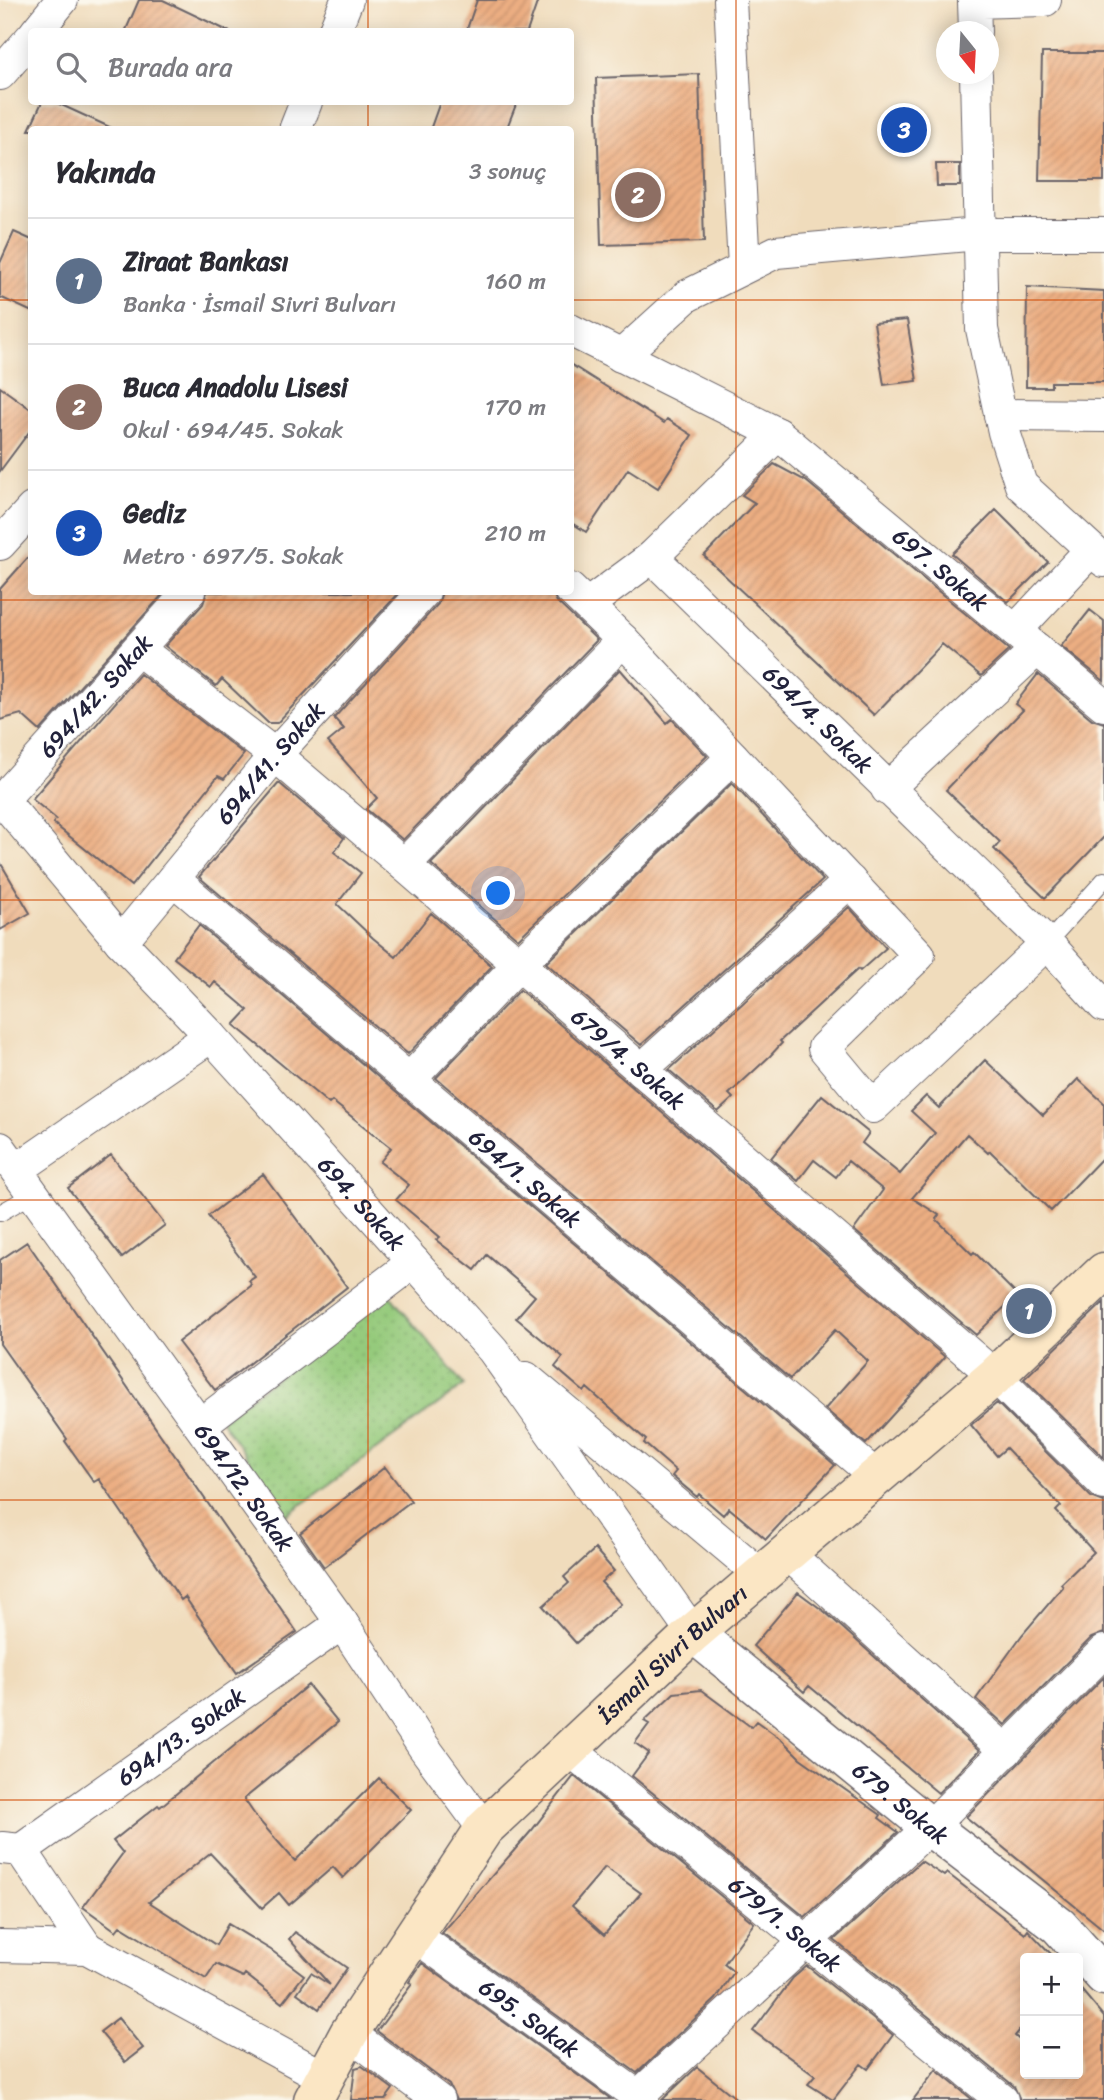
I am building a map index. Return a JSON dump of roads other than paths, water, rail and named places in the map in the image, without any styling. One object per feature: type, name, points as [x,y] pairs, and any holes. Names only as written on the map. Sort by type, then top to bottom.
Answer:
[{"type":"main road","name":"İsmail Sivri Bulvarı","points":[[319,2088],[349,2033],[484,1829],[693,1633],[995,1376],[1104,1272]]},
{"type":"street","points":[[39,28],[62,0]]},
{"type":"street","points":[[336,28],[346,0]]},
{"type":"street","points":[[730,0],[744,267]]},
{"type":"street","points":[[975,17],[1045,0]]},
{"type":"street","points":[[0,74],[28,42]]},
{"type":"street","points":[[887,789],[1026,640],[1098,556],[1021,485],[1000,415],[982,329],[976,84]]},
{"type":"street","points":[[297,126],[305,105]]},
{"type":"street","points":[[621,356],[688,296],[776,252],[979,234],[1104,234]]},
{"type":"street","name":"697. Sokak","points":[[574,332],[778,435],[1104,705]]},
{"type":"street","points":[[1000,415],[1104,416]]},
{"type":"street","points":[[778,435],[652,557],[579,597],[623,640],[919,955],[824,1048],[873,1107],[1046,943]]},
{"type":"street","points":[[0,544],[28,513]]},
{"type":"street","name":"694/4. Sokak","points":[[652,557],[1046,943],[1104,1006]]},
{"type":"street","name":"694/42. Sokak","points":[[1,798],[186,595]]},
{"type":"street","name":"694/41. Sokak","points":[[121,942],[275,755],[421,595]]},
{"type":"street","points":[[404,865],[623,640]]},
{"type":"street","name":"679/4. Sokak","points":[[138,649],[275,755],[519,964],[995,1376],[1104,1484]]},
{"type":"street","points":[[409,1080],[519,964],[733,757]]},
{"type":"street","name":"694. Sokak","points":[[1,798],[121,942],[211,1036],[493,1350],[693,1633]]},
{"type":"street","name":"694/1. Sokak","points":[[173,879],[877,1477]]},
{"type":"street","points":[[641,1070],[850,881]]},
{"type":"street","points":[[18,1170],[211,1036]]},
{"type":"street","name":"694/12. Sokak","points":[[18,1170],[342,1623],[423,1746],[484,1829]]},
{"type":"street","points":[[200,1425],[414,1262]]},
{"type":"street","points":[[493,1350],[774,1564],[1006,1751]]},
{"type":"street","name":"694/13. Sokak","points":[[11,1849],[342,1623]]},
{"type":"street","name":"679. Sokak","points":[[693,1633],[930,1827],[1059,1926],[1104,1976]]},
{"type":"street","points":[[638,2099],[930,1827],[1101,1661]]},
{"type":"street","name":"679/1. Sokak","points":[[569,1749],[1002,2100]]},
{"type":"street","points":[[11,1849],[87,1948],[319,2088]]},
{"type":"street","name":"695. Sokak","points":[[414,1935],[638,2099]]},
{"type":"street","points":[[0,1946],[87,1948]]},
{"type":"street","points":[[349,2033],[438,2100]]},
{"type":"lane","points":[[1046,943],[1104,880]]},
{"type":"lane","points":[[0,1213],[18,1170]]},
{"type":"place","name":"Gediz","points":[[904,130]]},
{"type":"place","name":"Buca Anadolu Lisesi","points":[[638,195]]},
{"type":"place","name":"Ziraat Bankası","points":[[1029,1311]]}]
